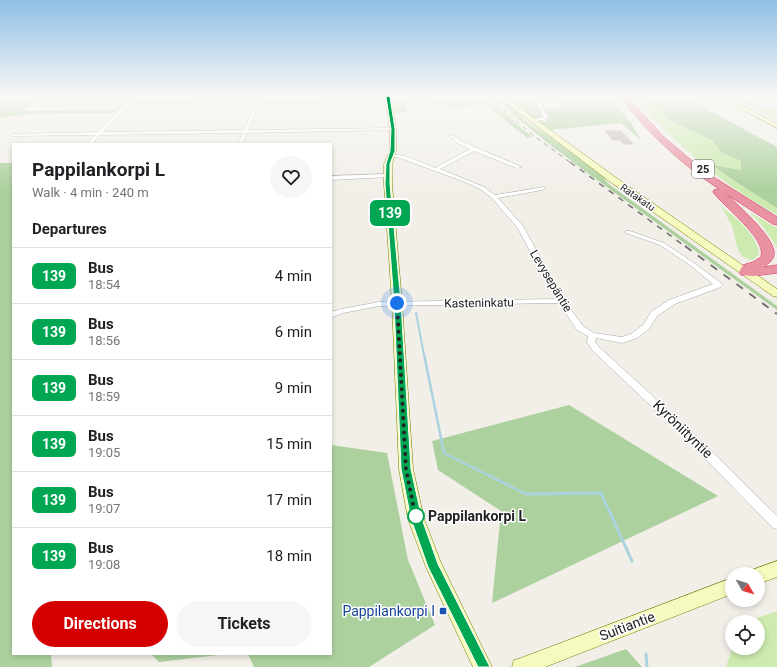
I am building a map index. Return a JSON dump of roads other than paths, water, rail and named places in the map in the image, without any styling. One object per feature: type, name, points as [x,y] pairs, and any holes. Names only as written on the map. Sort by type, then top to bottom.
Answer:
[{"type":"highway","name":"25","points":[[652,128],[669,146],[701,173],[777,222]]},
{"type":"highway","name":"25","points":[[658,128],[686,156],[730,188],[777,217]]},
{"type":"highway","points":[[669,146],[672,152],[735,210],[766,245],[768,253],[766,260],[758,265],[748,268],[746,272]]},
{"type":"highway","points":[[746,272],[777,269]]},
{"type":"street","points":[[90,143],[105,128]]},
{"type":"street","points":[[240,143],[247,128]]},
{"type":"street","name":"Ratakatu","points":[[542,128],[777,294]]},
{"type":"street","points":[[12,135],[393,129],[392,156],[388,164],[387,176],[397,303],[406,469],[416,519],[434,567],[483,667]]},
{"type":"street","points":[[452,136],[459,142],[474,149],[519,167]]},
{"type":"street","points":[[437,169],[474,149]]},
{"type":"street","name":"Levysepäntie","points":[[392,156],[398,156],[437,169],[482,188],[494,197],[520,226],[561,301],[580,328],[592,335],[622,340],[634,336],[646,327],[654,314],[672,302],[718,285],[692,264],[662,244],[628,232]]},
{"type":"street","points":[[332,178],[387,176]]},
{"type":"street","points":[[494,197],[542,188]]},
{"type":"street","name":"Kasteninkatu","points":[[332,315],[364,306],[397,303],[561,301]]},
{"type":"street","name":"Kyröniityntie","points":[[592,335],[592,342],[596,349],[664,411],[777,524]]},
{"type":"street","points":[[765,573],[777,569]]},
{"type":"street","name":"Suitiantie","points":[[522,667],[725,589]]},
{"type":"waterway","points":[[416,313],[424,355]]},
{"type":"waterway","points":[[424,354],[444,453],[526,494],[601,493],[632,561]]},
{"type":"waterway","points":[[646,654],[647,667]]},
{"type":"railway","points":[[525,128],[571,163]]},
{"type":"railway","points":[[570,162],[686,247]]},
{"type":"railway","points":[[685,246],[777,314]]},
{"type":"place","name":"Pappilankorpi L","points":[[416,516]]},
{"type":"place","name":"Pappilankorpi I","points":[[443,611]]}]
